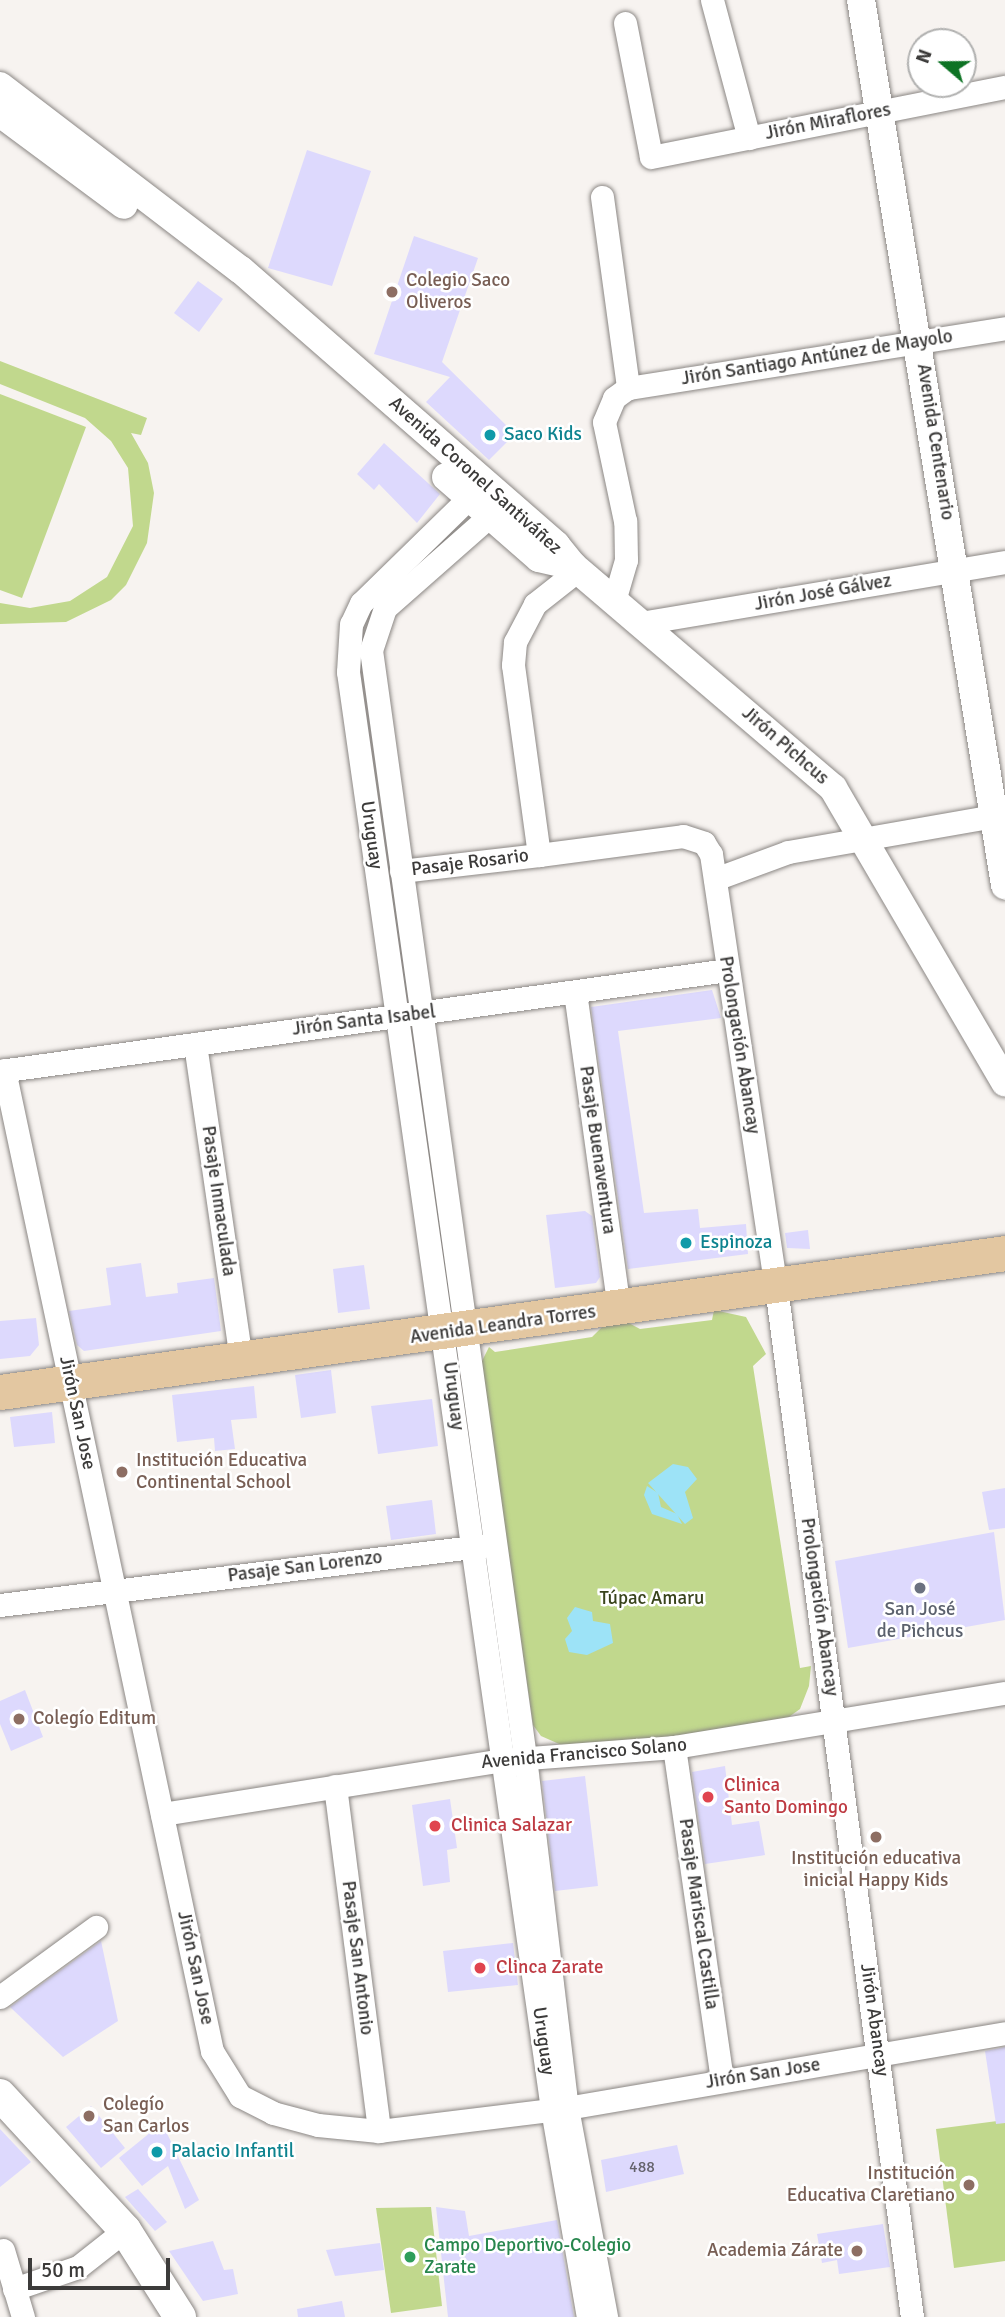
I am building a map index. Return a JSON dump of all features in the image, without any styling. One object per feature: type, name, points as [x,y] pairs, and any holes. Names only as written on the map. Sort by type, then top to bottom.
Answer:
[{"type":"main road","name":"Avenida Leandra Torres","points":[[0,1392],[620,1309],[1005,1253]]},
{"type":"main road","points":[[0,2095],[125,2230],[180,2317]]},
{"type":"street","points":[[712,0],[749,138]]},
{"type":"street","name":"Avenida Centenario","points":[[861,0],[956,570],[1000,815],[1005,885]]},
{"type":"street","name":"Jirón Miraflores","points":[[625,23],[651,157],[1005,87]]},
{"type":"street","name":"Avenida Coronel Santiváñez","points":[[0,86],[241,270],[486,501],[575,568]]},
{"type":"street","name":"Avenida Coronel Santiváñez","points":[[0,113],[262,307],[399,421]]},
{"type":"street","points":[[602,197],[628,388],[614,398],[604,422],[625,521],[626,560],[614,601]]},
{"type":"street","name":"Jirón Santiago Antúnez de Mayolo","points":[[628,388],[1005,328]]},
{"type":"street","name":"Uruguay","points":[[407,1015],[401,871],[371,650],[386,608],[486,501]]},
{"type":"street","name":"Uruguay","points":[[486,501],[374,586],[351,624],[347,650],[456,1331],[495,1544],[514,1758],[588,2317]]},
{"type":"street","name":"Jirón José Gálvez","points":[[641,623],[1005,562]]},
{"type":"street","points":[[539,855],[513,665],[515,642],[535,604],[575,568]]},
{"type":"street","name":"Jirón Pichcus","points":[[575,568],[833,788],[1005,1082]]},
{"type":"street","points":[[715,879],[779,855],[1000,815]]},
{"type":"street","name":"Prolongación Abancay","points":[[539,855],[683,836],[704,843],[715,879],[776,1287],[834,1723]]},
{"type":"street","name":"Pasaje Rosario","points":[[401,871],[539,855]]},
{"type":"street","name":"Jirón Santa Isabel","points":[[2,1070],[728,970]]},
{"type":"street","name":"Pasaje Buenaventura","points":[[575,992],[620,1309]]},
{"type":"street","name":"Pasaje Inmaculada","points":[[195,1044],[241,1358]]},
{"type":"street","name":"Jirón San Jose","points":[[2,1070],[162,1814],[221,2073],[240,2096],[273,2113],[318,2125],[379,2131],[560,2108],[1005,2033]]},
{"type":"street","name":"Uruguay","points":[[456,1331],[471,1546],[514,1758]]},
{"type":"street","name":"Pasaje San Lorenzo","points":[[0,1605],[495,1544]]},
{"type":"street","name":"Avenida Francisco Solano","points":[[162,1814],[514,1758],[674,1746],[834,1723],[1005,1693]]},
{"type":"street","name":"Jirón Abancay","points":[[834,1723],[912,2317]]},
{"type":"street","name":"Pasaje Mariscal Castilla","points":[[674,1746],[722,2081]]},
{"type":"street","name":"Pasaje San Antonio","points":[[335,1786],[379,2131]]},
{"type":"street","points":[[0,1997],[96,1927]]},
{"type":"street","name":"Uruguay","points":[[560,2108],[606,2317]]},
{"type":"street","points":[[14,2288],[71,2270],[125,2230]]},
{"type":"street","points":[[3,2249],[23,2317]]},
{"type":"green space","points":[[0,361],[147,418],[141,435],[131,433],[148,463],[154,493],[147,543],[126,585],[111,600],[66,622],[0,624],[0,603],[30,608],[70,601],[107,577],[133,526],[128,468],[111,441],[85,418],[0,384]]},
{"type":"green space","points":[[0,394],[86,427],[22,598],[0,590]]},
{"type":"green space","name":"Túpac Amaru","points":[[714,1310],[746,1317],[766,1354],[753,1366],[800,1668],[811,1666],[809,1686],[800,1709],[775,1727],[566,1747],[541,1736],[533,1725],[481,1363],[489,1347],[495,1352],[592,1337],[606,1323],[625,1321],[640,1329],[712,1320]]},
{"type":"green space","points":[[1005,2120],[1005,2261],[954,2268],[936,2129]]},
{"type":"green space","name":"Campo Deportivo-Colegio Zarate","points":[[431,2207],[442,2306],[391,2313],[376,2208]]},
{"type":"water","points":[[673,1464],[688,1467],[697,1479],[685,1492],[693,1518],[685,1524],[648,1483]]},
{"type":"water","points":[[647,1486],[658,1493],[661,1507],[677,1514],[682,1524],[652,1514],[644,1495]]},
{"type":"water","points":[[575,1607],[592,1612],[593,1621],[610,1624],[613,1643],[587,1655],[569,1652],[565,1639],[572,1631],[567,1618]]},
{"type":"building","points":[[307,150],[371,171],[332,286],[268,268]]},
{"type":"building","points":[[414,236],[478,258],[442,362],[515,434],[489,460],[426,402],[450,377],[374,354]]},
{"type":"building","points":[[198,281],[223,299],[199,332],[174,313]]},
{"type":"building","points":[[384,443],[440,494],[417,523],[379,484],[374,490],[357,474]]},
{"type":"building","points":[[712,990],[721,1018],[618,1031],[644,1213],[698,1209],[700,1228],[746,1224],[748,1254],[628,1269],[591,1007]]},
{"type":"building","points":[[585,1211],[592,1216],[600,1277],[596,1283],[555,1288],[546,1215]]},
{"type":"building","points":[[808,1230],[810,1249],[787,1248],[785,1233]]},
{"type":"building","points":[[141,1263],[146,1297],[178,1293],[177,1283],[214,1278],[221,1331],[84,1351],[77,1345],[69,1311],[111,1305],[106,1268]]},
{"type":"building","points":[[364,1265],[370,1309],[338,1313],[333,1269]]},
{"type":"building","points":[[36,1318],[39,1345],[30,1356],[0,1359],[0,1321]]},
{"type":"building","points":[[331,1370],[336,1413],[301,1418],[295,1375]]},
{"type":"building","points":[[254,1386],[257,1418],[231,1420],[235,1449],[215,1451],[214,1438],[177,1442],[172,1395]]},
{"type":"building","points":[[432,1399],[438,1446],[378,1454],[371,1406]]},
{"type":"building","points":[[52,1412],[55,1443],[14,1447],[10,1417]]},
{"type":"building","points":[[1005,1488],[1005,1528],[989,1530],[982,1492]]},
{"type":"building","points":[[432,1500],[436,1534],[391,1540],[386,1506]]},
{"type":"building","name":"San José de Pichcus","points":[[994,1532],[1005,1620],[848,1648],[835,1561]]},
{"type":"building","name":"Colegío Editum","points":[[25,1690],[43,1737],[11,1751],[0,1724],[0,1701]]},
{"type":"building","name":"Clinica Santo Domingo","points":[[725,1766],[732,1825],[759,1821],[765,1855],[705,1864],[692,1772]]},
{"type":"building","points":[[585,1776],[598,1886],[555,1891],[542,1781]]},
{"type":"building","name":"Clinica Salazar","points":[[450,1799],[457,1848],[447,1850],[450,1882],[423,1886],[412,1805]]},
{"type":"building","points":[[101,1941],[118,2021],[63,2057],[10,2007]]},
{"type":"building","name":"Clinca Zarate","points":[[513,1943],[518,1985],[448,1992],[443,1951]]},
{"type":"building","points":[[1005,2047],[1005,2123],[996,2124],[985,2051]]},
{"type":"building","points":[[91,2106],[125,2148],[101,2168],[66,2127]]},
{"type":"building","name":"Palacio Infantil","points":[[162,2123],[199,2200],[185,2209],[168,2166],[142,2186],[119,2158]]},
{"type":"building","points":[[0,2129],[31,2162],[0,2187]]},
{"type":"building","points":[[677,2145],[684,2174],[606,2192],[601,2160]]},
{"type":"building","points":[[138,2189],[167,2222],[155,2231],[125,2197]]},
{"type":"building","points":[[436,2207],[465,2211],[469,2236],[557,2220],[574,2317],[448,2317]]},
{"type":"building","name":"Academia Zárate","points":[[883,2224],[890,2267],[839,2274],[837,2260],[822,2263],[817,2234]]},
{"type":"building","points":[[213,2241],[224,2270],[233,2269],[238,2294],[203,2301],[169,2251]]},
{"type":"building","points":[[380,2243],[384,2270],[335,2276],[326,2250]]},
{"type":"building","points":[[342,2301],[345,2317],[298,2317],[297,2309]]},
{"type":"place","name":"Colegio Saco Oliveros","points":[[392,292]]},
{"type":"place","name":"Saco Kids","points":[[490,435]]},
{"type":"place","name":"Espinoza","points":[[686,1243]]},
{"type":"place","name":"Institución Educativa Continental School","points":[[122,1472]]},
{"type":"place","name":"San José de Pichcus","points":[[920,1588]]},
{"type":"place","name":"Colegío Editum","points":[[19,1719]]},
{"type":"place","name":"Clinica Santo Domingo","points":[[708,1797]]},
{"type":"place","name":"Clinica Salazar","points":[[435,1826]]},
{"type":"place","name":"Institución educativa inicial Happy Kids","points":[[876,1837]]},
{"type":"place","name":"Clinca Zarate","points":[[480,1968]]},
{"type":"place","name":"Colegío San Carlos","points":[[89,2116]]},
{"type":"place","name":"Palacio Infantil","points":[[157,2152]]},
{"type":"place","name":"Institución Educativa Claretiano","points":[[969,2185]]},
{"type":"place","name":"Academia Zárate","points":[[857,2251]]},
{"type":"place","name":"Campo Deportivo-Colegio Zarate","points":[[410,2257]]}]
